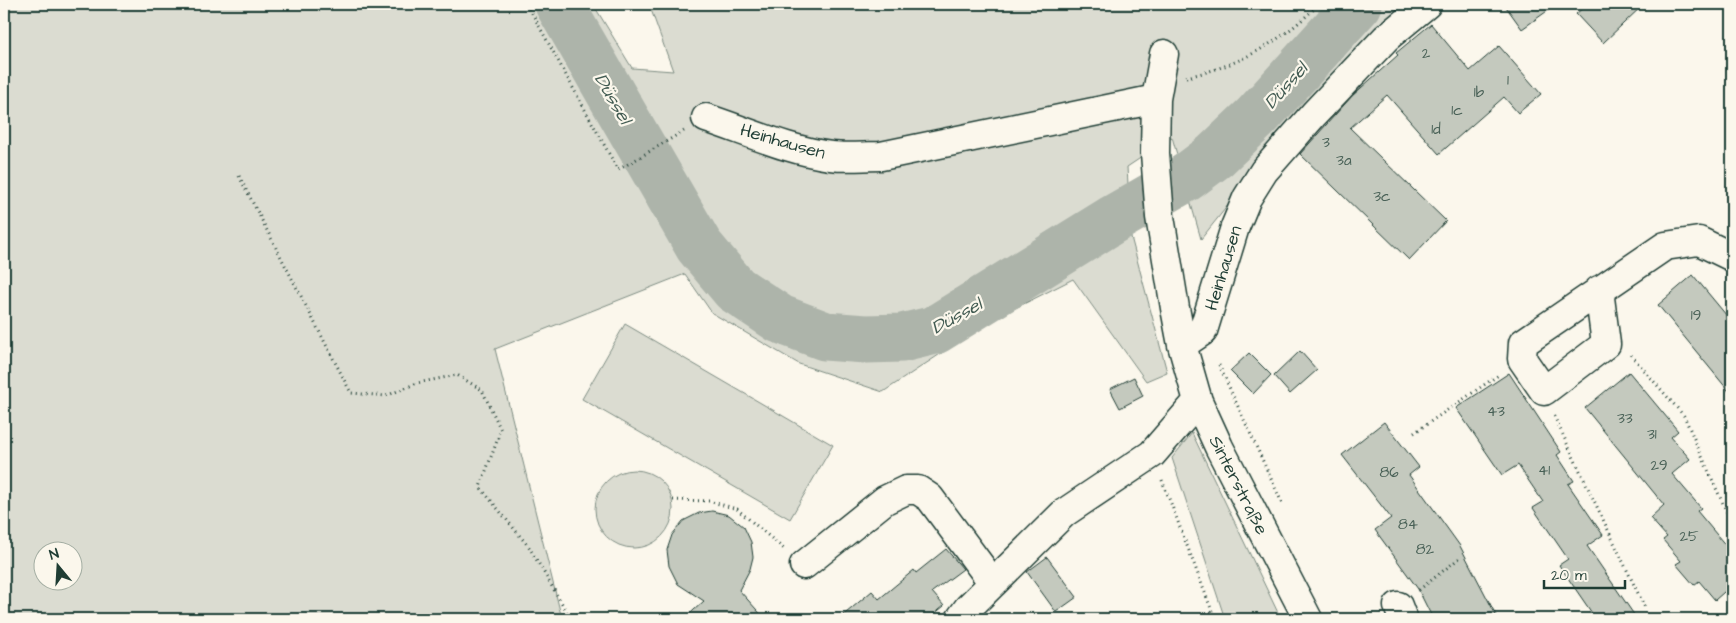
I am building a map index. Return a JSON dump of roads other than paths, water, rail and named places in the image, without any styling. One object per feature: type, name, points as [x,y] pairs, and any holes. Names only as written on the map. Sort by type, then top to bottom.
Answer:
[{"type":"street","name":"Heinhausen","points":[[1193,338],[1247,198],[1264,171],[1379,45],[1428,4]]},
{"type":"street","name":"Heinhausen","points":[[1164,54],[1157,91],[1155,152],[1160,217],[1174,308],[1193,338]]},
{"type":"street","name":"Heinhausen","points":[[706,118],[792,147],[830,156],[881,156],[1157,91]]},
{"type":"street","points":[[1599,290],[1606,344],[1544,391],[1522,359],[1523,342],[1599,290],[1666,246],[1699,241],[1732,257]]},
{"type":"street","name":"Sinterstraße","points":[[1193,338],[1198,401],[1219,447],[1308,619]]},
{"type":"street","points":[[960,619],[968,608],[1064,513],[1152,454],[1198,401]]},
{"type":"street","points":[[804,565],[885,500],[906,490],[918,490],[930,498],[993,583]]},
{"type":"waterway","name":"Düssel","points":[[559,4],[699,246],[735,289],[780,319],[825,336],[866,339],[902,338],[935,330],[1112,220],[1187,177],[1215,156],[1257,116],[1358,4]]}]
